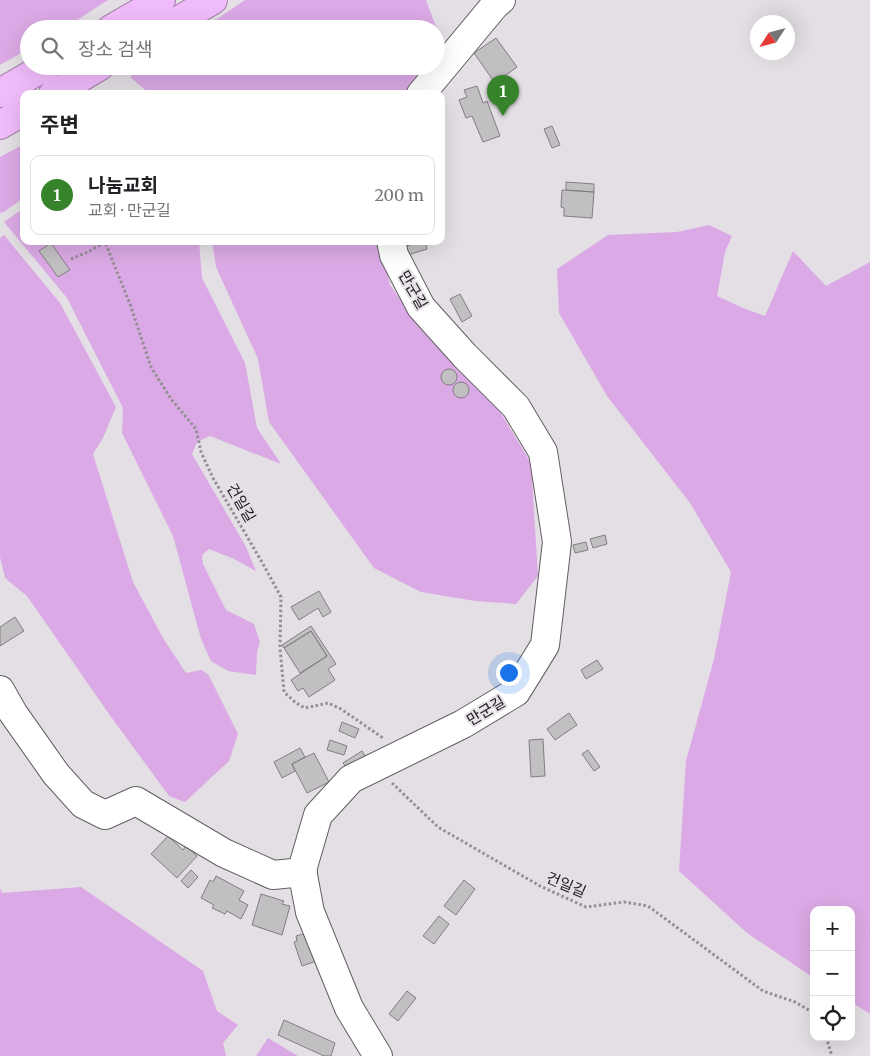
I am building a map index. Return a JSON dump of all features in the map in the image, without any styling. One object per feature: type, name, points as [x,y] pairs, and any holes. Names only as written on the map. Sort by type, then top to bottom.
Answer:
[{"type":"highway","points":[[127,20],[161,0]]},
{"type":"highway","points":[[179,20],[213,0]]},
{"type":"highway","points":[[0,93],[31,75]]},
{"type":"highway","points":[[60,90],[85,75]]},
{"type":"highway","points":[[0,125],[20,113]]},
{"type":"street","points":[[445,65],[488,12],[501,0]]},
{"type":"street","points":[[424,90],[437,75]]},
{"type":"street","name":"만군길","points":[[378,1056],[349,1008],[310,912],[303,872],[318,815],[351,779],[463,724],[516,692],[545,645],[557,542],[543,452],[516,407],[465,356],[421,307],[394,255],[392,245]]},
{"type":"street","points":[[0,690],[56,774],[83,804],[105,815],[136,801],[224,853],[273,875],[303,872]]},
{"type":"path","name":"건일길","points":[[71,259],[100,245]]},
{"type":"path","name":"건일길","points":[[106,245],[130,304],[151,367],[171,399],[196,429],[201,452],[213,478],[280,597],[280,648],[284,692],[305,708],[328,703],[341,709],[379,734],[400,755]]},
{"type":"path","name":"건일길","points":[[376,767],[438,827],[540,886],[586,907],[624,902],[648,906],[763,991],[795,1002],[810,1011]]},
{"type":"path","points":[[827,1041],[832,1056]]},
{"type":"shaded area","points":[[0,0],[108,0],[77,20],[20,20],[20,54],[0,65]]},
{"type":"shaded area","points":[[245,0],[426,0],[434,20],[215,20]]},
{"type":"shaded area","points":[[133,75],[419,75],[408,90],[145,90],[130,77]]},
{"type":"shaded area","points":[[20,146],[20,201],[2,213],[0,212],[0,157]]},
{"type":"shaded area","points":[[20,211],[20,241],[4,222]]},
{"type":"shaded area","points":[[709,225],[732,236],[725,252],[717,296],[765,316],[793,251],[826,286],[870,262],[870,1014],[855,1005],[855,906],[810,906],[810,975],[747,933],[679,871],[686,761],[714,659],[731,572],[690,503],[607,396],[559,313],[557,269],[608,235],[677,232]]},
{"type":"shaded area","points":[[4,235],[60,303],[116,407],[103,438],[93,454],[133,582],[163,638],[186,673],[201,670],[208,674],[238,734],[229,761],[185,802],[169,796],[27,596],[5,578],[0,557],[0,238]]},
{"type":"shaded area","points":[[23,245],[199,245],[202,278],[245,363],[257,428],[281,464],[210,436],[197,442],[192,454],[245,545],[256,571],[234,559],[209,549],[202,555],[203,564],[226,610],[254,624],[260,642],[257,652],[256,675],[228,671],[211,661],[201,639],[173,536],[122,433],[123,408],[67,298]]},
{"type":"shaded area","points":[[213,245],[380,245],[390,285],[424,333],[499,410],[531,463],[538,576],[516,604],[475,601],[421,592],[374,568],[269,422],[258,359],[216,267]]},
{"type":"shaded area","points":[[81,887],[203,971],[217,1011],[238,1025],[223,1043],[226,1056],[0,1056],[0,888],[2,893]]},
{"type":"shaded area","points":[[268,1038],[298,1056],[256,1056]]},
{"type":"building","points":[[496,38],[517,67],[495,83],[474,53]]},
{"type":"building","points":[[477,86],[483,103],[487,101],[500,136],[483,142],[472,116],[466,118],[459,100],[467,97],[464,90]]},
{"type":"building","points":[[552,126],[560,145],[552,148],[544,129]]},
{"type":"building","points":[[566,182],[594,184],[594,192],[566,190]]},
{"type":"building","points":[[562,190],[594,192],[592,218],[564,216],[564,208],[561,207]]},
{"type":"building","points":[[48,245],[52,245],[70,270],[58,277],[39,251]]},
{"type":"building","points":[[426,245],[427,249],[408,255],[406,246]]},
{"type":"building","points":[[460,294],[472,316],[462,322],[450,299]]},
{"type":"building","points":[[449,369],[457,377],[449,385],[441,377]]},
{"type":"building","points":[[461,382],[469,390],[461,398],[453,390]]},
{"type":"building","points":[[605,535],[607,544],[593,548],[590,539]]},
{"type":"building","points":[[586,542],[588,550],[575,553],[573,545]]},
{"type":"building","points":[[319,591],[331,612],[323,617],[318,608],[299,620],[291,607]]},
{"type":"building","points":[[15,617],[24,631],[0,646],[0,627]]},
{"type":"building","points":[[311,626],[336,664],[328,669],[335,680],[309,697],[303,688],[298,691],[291,680],[327,656],[311,631],[284,648],[282,645]]},
{"type":"building","points":[[311,631],[327,656],[300,673],[284,648]]},
{"type":"building","points":[[597,660],[603,669],[586,679],[581,670]]},
{"type":"building","points":[[569,713],[577,725],[555,740],[547,729]]},
{"type":"building","points":[[342,722],[359,729],[355,738],[339,731]]},
{"type":"building","points":[[543,739],[545,776],[531,777],[529,740]]},
{"type":"building","points":[[330,740],[347,746],[344,755],[327,750]]},
{"type":"building","points":[[300,748],[305,757],[292,764],[295,771],[282,778],[274,762]]},
{"type":"building","points":[[588,750],[600,767],[594,771],[582,754]]},
{"type":"building","points":[[362,751],[368,760],[349,772],[343,763]]},
{"type":"building","points":[[314,753],[329,782],[307,793],[292,764]]},
{"type":"building","points":[[168,836],[183,850],[186,846],[197,856],[177,878],[151,854]]},
{"type":"building","points":[[191,870],[198,877],[188,888],[181,881]]},
{"type":"building","points":[[216,876],[244,891],[239,900],[248,905],[241,919],[227,911],[225,914],[212,908],[214,905],[201,898],[210,880],[213,882]]},
{"type":"building","points":[[464,880],[475,889],[456,915],[444,906]]},
{"type":"building","points":[[261,894],[284,901],[282,904],[290,906],[282,935],[252,925]]},
{"type":"building","points":[[439,916],[449,924],[434,944],[423,936]]},
{"type":"building","points":[[313,931],[322,959],[302,966],[294,942],[297,941],[296,936]]},
{"type":"building","points":[[407,991],[416,998],[398,1021],[389,1014]]},
{"type":"building","points":[[284,1020],[335,1043],[331,1056],[324,1056],[278,1035]]},
{"type":"place","name":"나눔교회","points":[[503,116]]}]
